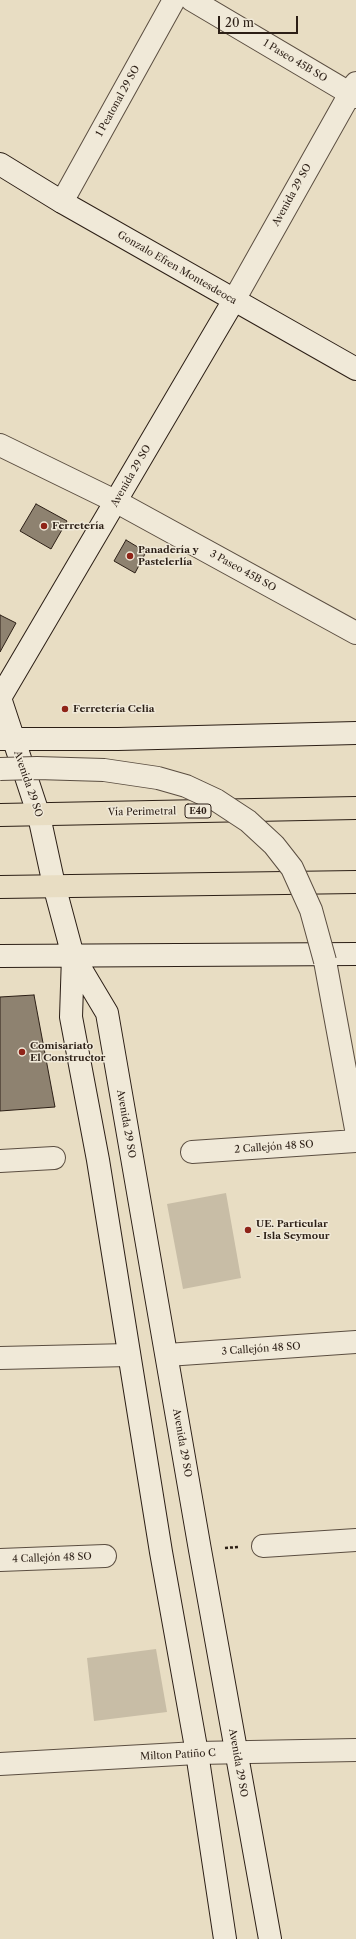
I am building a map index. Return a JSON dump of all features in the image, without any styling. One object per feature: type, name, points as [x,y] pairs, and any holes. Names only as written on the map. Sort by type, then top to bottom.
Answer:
[{"type":"highway","name":"Vía Perimetral","points":[[0,815],[39,816],[356,808]]},
{"type":"highway","points":[[0,887],[54,885],[356,882]]},
{"type":"street","name":"1 Peatonal 29 SO","points":[[62,202],[174,0]]},
{"type":"street","name":"1 Paseo 45B SO","points":[[192,0],[354,91]]},
{"type":"street","name":"Avenida 29 SO","points":[[270,1939],[107,1013],[74,956],[54,885],[39,816],[6,739],[0,698],[234,300],[354,91]]},
{"type":"street","name":"Gonzalo Efren Montesdeoca","points":[[0,164],[62,202],[356,369]]},
{"type":"street","name":"3 Paseo 45B SO","points":[[0,445],[116,502],[356,633]]},
{"type":"street","points":[[6,739],[118,739],[356,733]]},
{"type":"street","points":[[0,769],[37,768],[104,770],[158,778],[186,786],[216,800],[248,821],[274,845],[292,868],[311,910],[325,961],[356,1129]]},
{"type":"street","points":[[0,956],[356,954]]},
{"type":"street","name":"Avenida 29 SO","points":[[74,956],[71,1017],[98,1160],[161,1552],[197,1753],[225,1939]]},
{"type":"street","name":"2 Callejón 48 SO","points":[[192,1152],[356,1141]]},
{"type":"street","points":[[0,1161],[54,1158]]},
{"type":"street","name":"3 Callejón 48 SO","points":[[167,1355],[356,1342]]},
{"type":"street","points":[[0,1358],[129,1355]]},
{"type":"street","points":[[263,1546],[356,1540]]},
{"type":"street","name":"4 Callejón 48 SO","points":[[0,1560],[105,1556]]},
{"type":"street","name":"Milton Patiño C","points":[[0,1764],[197,1753],[356,1750]]},
{"type":"shaded area","points":[[226,1193],[241,1278],[183,1289],[167,1204]]},
{"type":"shaded area","points":[[156,1649],[167,1712],[94,1721],[87,1658]]},
{"type":"building","name":"Ferretería","points":[[36,504],[67,521],[51,549],[20,531]]},
{"type":"building","name":"Panadería y Pastelerlía","points":[[126,540],[146,552],[135,573],[114,561]]},
{"type":"building","points":[[0,615],[16,623],[0,652]]},
{"type":"building","name":"Comisariato El Constructor","points":[[34,995],[55,1107],[0,1111],[0,997]]},
{"type":"place","name":"Ferretería","points":[[44,526]]},
{"type":"place","name":"Panadería y Pastelerlía","points":[[130,556]]},
{"type":"place","name":"Ferretería Celia","points":[[65,709]]},
{"type":"place","name":"Comisariato El Constructor","points":[[22,1052]]},
{"type":"place","name":"UE. Particular - Isla Seymour","points":[[248,1230]]}]
